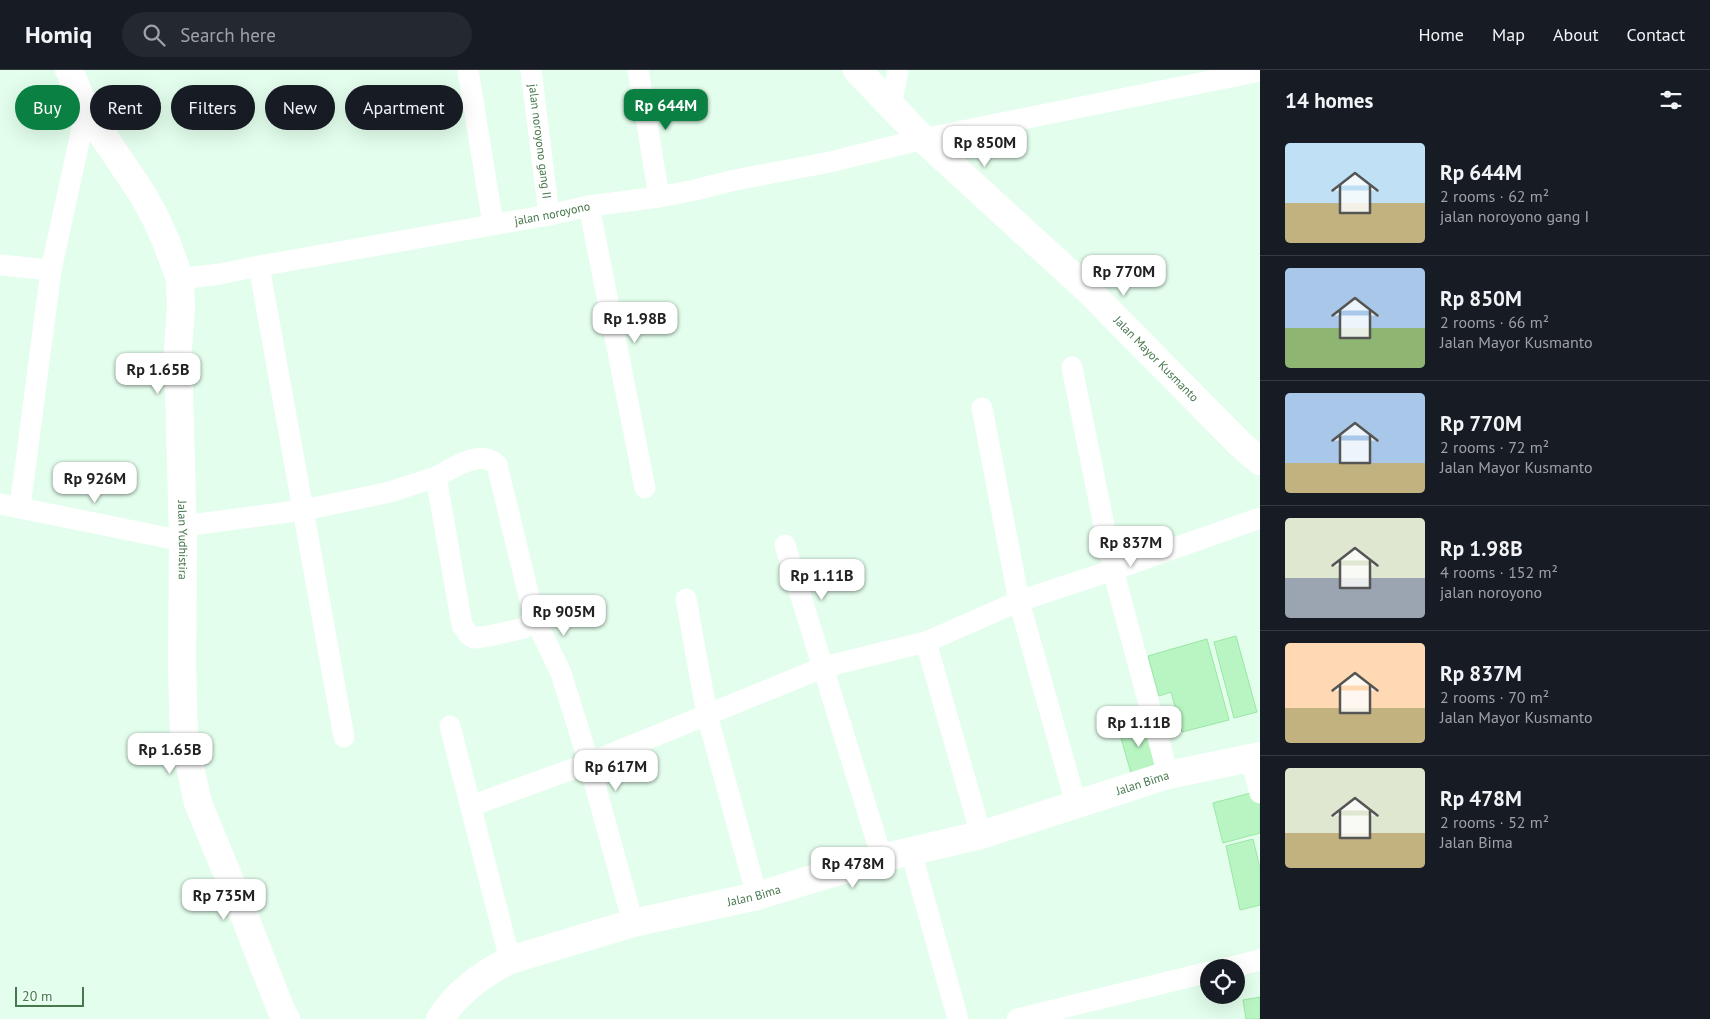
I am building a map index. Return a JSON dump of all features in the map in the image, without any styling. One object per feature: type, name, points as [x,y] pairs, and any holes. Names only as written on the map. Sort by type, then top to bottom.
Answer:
[{"type":"street","name":"Jalan Yudhistira","points":[[69,70],[86,110],[143,195],[166,241],[180,279],[181,308],[178,348],[183,533],[182,665],[184,739],[198,803],[236,895],[282,1017]]},
{"type":"street","points":[[468,70],[493,224]]},
{"type":"street","name":"jalan noroyono gang II","points":[[531,70],[549,215]]},
{"type":"street","points":[[638,70],[659,197]]},
{"type":"street","name":"Jalan Mayor Kusmanto","points":[[857,70],[923,139],[1088,290],[1240,444],[1260,461]]},
{"type":"street","points":[[891,106],[898,70]]},
{"type":"street","name":"jalan noroyono","points":[[180,279],[220,274],[549,215],[589,206],[659,197],[830,162],[923,139],[1260,71]]},
{"type":"street","points":[[86,110],[52,270],[10,506],[183,533],[390,492],[436,476],[474,459],[483,457],[491,459],[497,465],[534,617],[561,673],[589,764],[633,923]]},
{"type":"street","points":[[589,206],[645,488]]},
{"type":"street","points":[[0,266],[52,270]]},
{"type":"street","points":[[259,266],[344,737]]},
{"type":"street","points":[[1072,367],[1113,570],[1168,775]]},
{"type":"street","points":[[982,408],[1019,601],[1076,804]]},
{"type":"street","points":[[436,476],[462,625],[468,635],[474,638],[524,628],[534,617]]},
{"type":"street","points":[[471,806],[589,764],[824,667],[926,642],[1019,601],[1260,518]]},
{"type":"street","points":[[786,545],[882,858]]},
{"type":"street","points":[[686,599],[707,715],[757,896]]},
{"type":"street","points":[[926,642],[981,835]]},
{"type":"street","points":[[450,726],[510,960]]},
{"type":"street","points":[[1256,758],[1260,793]]},
{"type":"street","name":"Jalan Bima","points":[[440,1019],[445,1010],[472,982],[510,960],[633,923],[757,896],[882,858],[981,835],[1168,775],[1256,758]]},
{"type":"street","points":[[910,852],[958,1019]]},
{"type":"street","points":[[1245,964],[1260,960]]},
{"type":"street","points":[[1017,1019],[1200,974]]},
{"type":"building","points":[[1236,636],[1257,712],[1234,718],[1214,642]]},
{"type":"building","points":[[1207,639],[1229,720],[1182,732],[1171,692],[1159,696],[1148,656]]},
{"type":"building","points":[[1146,723],[1158,766],[1131,773],[1119,731]]},
{"type":"building","points":[[1258,791],[1260,800],[1260,833],[1223,843],[1213,803]]},
{"type":"building","points":[[1253,839],[1260,868],[1260,905],[1240,910],[1226,846]]},
{"type":"building","points":[[1260,997],[1260,1019],[1246,1019],[1244,1004],[1245,1000]]}]
